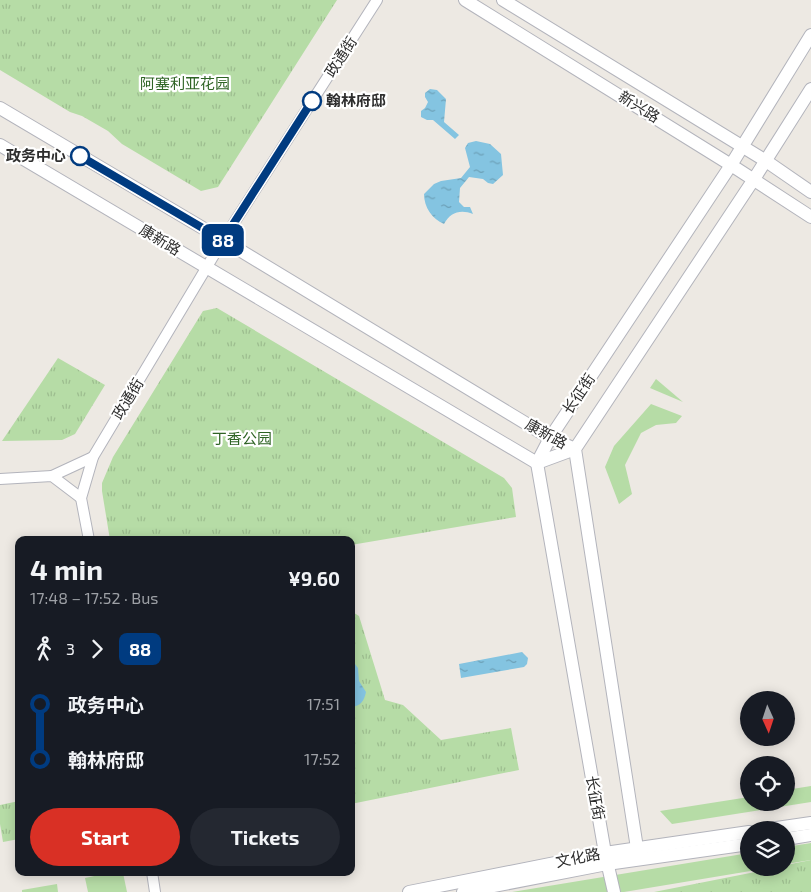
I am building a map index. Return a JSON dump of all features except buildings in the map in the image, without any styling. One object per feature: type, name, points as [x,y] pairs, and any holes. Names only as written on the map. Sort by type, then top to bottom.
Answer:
[{"type":"main road","name":"新兴路","points":[[465,0],[754,179],[811,217]]},
{"type":"main road","name":"新兴路","points":[[503,0],[742,146],[811,192]]},
{"type":"main road","name":"长征街","points":[[614,892],[606,859],[537,463],[550,438],[731,165],[811,35]]},
{"type":"main road","name":"长征街","points":[[575,449],[766,161],[811,89]]},
{"type":"main road","name":"康新路","points":[[0,108],[223,240],[550,438],[575,449]]},
{"type":"main road","name":"康新路","points":[[0,145],[537,463],[575,449]]},
{"type":"main road","points":[[575,449],[637,848]]},
{"type":"main road","points":[[795,825],[811,823]]},
{"type":"main road","name":"文化路","points":[[463,892],[606,859],[637,848],[740,833]]},
{"type":"main road","points":[[795,838],[811,835]]},
{"type":"main road","name":"文化路","points":[[409,892],[606,859],[740,845]]},
{"type":"street","name":"政通街","points":[[88,536],[81,498],[94,457],[223,240],[377,0]]},
{"type":"street","points":[[0,478],[52,476],[94,457]]},
{"type":"street","points":[[52,476],[81,498]]},
{"type":"street","points":[[153,876],[156,892]]},
{"type":"green space","name":"阿塞利亚花园","points":[[0,0],[337,0],[218,187],[201,191],[122,144],[108,131],[82,116],[70,112],[0,70]]},
{"type":"green space","name":"丁香公园","points":[[217,308],[504,478],[512,488],[516,517],[355,544],[355,536],[109,536],[102,483],[113,457],[203,311]]},
{"type":"green space","points":[[58,358],[105,385],[75,434],[62,440],[2,441]]},
{"type":"green space","points":[[656,379],[683,402],[650,388]]},
{"type":"green space","points":[[651,404],[682,416],[676,423],[656,425],[641,433],[625,465],[632,494],[619,504],[605,467],[614,446]]},
{"type":"green space","points":[[355,614],[359,616],[385,700],[403,705],[441,740],[511,728],[519,770],[355,803]]},
{"type":"green space","points":[[811,786],[811,802],[795,805],[795,789]]},
{"type":"green space","points":[[740,798],[740,811],[754,811],[672,824],[660,811]]},
{"type":"green space","points":[[15,802],[15,840],[3,842],[0,824],[0,805]]},
{"type":"green space","points":[[811,843],[811,860],[795,863],[795,846]]},
{"type":"green space","points":[[740,854],[740,873],[624,892],[512,892]]},
{"type":"green space","points":[[811,860],[811,892],[654,892],[740,875],[795,876],[795,863]]},
{"type":"green space","points":[[94,876],[124,876],[127,892],[88,892],[85,878]]},
{"type":"green space","points":[[57,884],[58,892],[22,892],[22,890]]},
{"type":"water","points":[[430,89],[437,90],[446,99],[444,122],[459,135],[455,139],[433,120],[421,117],[421,111],[428,102],[425,93]]},
{"type":"water","points":[[476,141],[490,144],[501,154],[503,175],[493,184],[483,179],[469,177],[460,188],[459,202],[464,207],[470,207],[473,214],[460,212],[453,214],[444,224],[430,212],[425,203],[424,194],[434,184],[461,178],[470,167],[465,148],[468,143]]},
{"type":"water","points":[[522,652],[528,658],[527,664],[524,667],[461,678],[459,664]]},
{"type":"water","points":[[355,664],[358,668],[359,681],[366,692],[362,702],[355,706]]},
{"type":"bus line","name":"88","points":[[80,156],[223,240],[312,101]]},
{"type":"place","name":"翰林府邸","points":[[312,101]]},
{"type":"place","name":"政务中心","points":[[80,156]]}]
